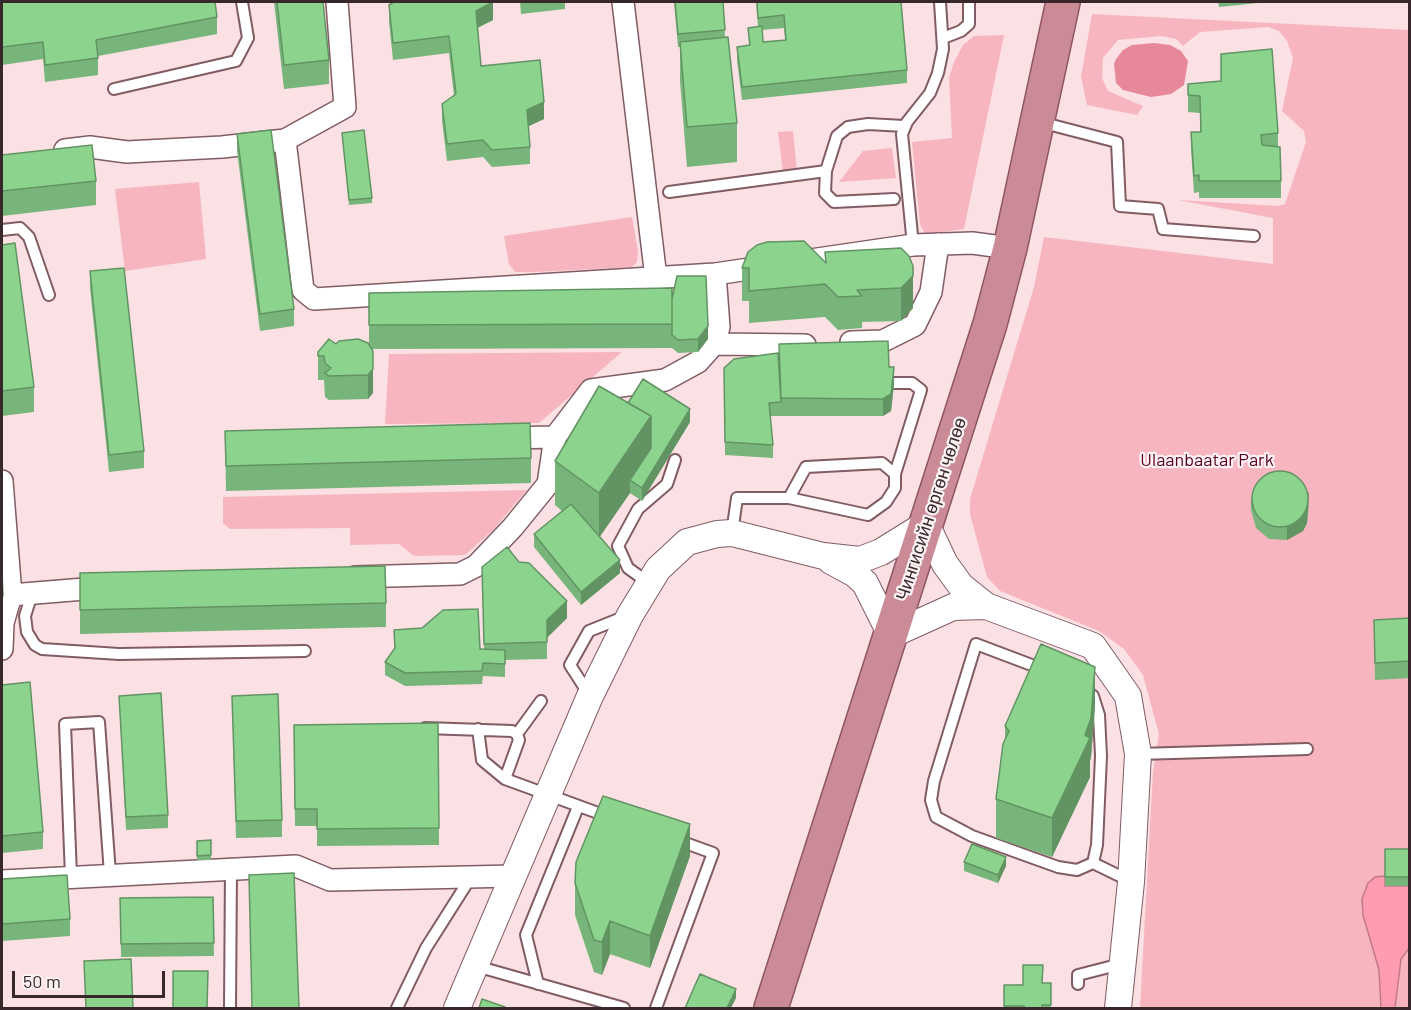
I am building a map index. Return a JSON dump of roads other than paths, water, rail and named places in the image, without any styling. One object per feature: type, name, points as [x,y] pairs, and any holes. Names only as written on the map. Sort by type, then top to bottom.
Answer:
[{"type":"highway","name":"Чингисийн өргөн чөлөө","points":[[771,1008],[990,324],[1039,121],[1063,2]]},
{"type":"street","points":[[46,152],[90,147],[127,152],[222,147],[285,140],[345,107],[337,2]]},
{"type":"street","points":[[623,2],[656,278]]},
{"type":"street","points":[[285,140],[303,290],[310,298],[715,274],[913,245],[972,243],[1010,248]]},
{"type":"street","points":[[714,344],[772,346],[872,342],[883,341],[901,334],[915,325],[931,292],[938,244]]},
{"type":"street","points":[[332,578],[460,574],[476,566],[513,527],[548,484],[555,437],[591,390],[665,380],[698,362],[714,344],[719,327],[715,274]]},
{"type":"street","points":[[484,438],[555,437]]},
{"type":"street","points":[[2,481],[22,595],[3,623],[2,649]]},
{"type":"street","points":[[457,1008],[590,696],[630,615],[658,569],[687,542],[717,534],[732,533],[823,556],[860,560],[880,552],[926,524],[945,564],[961,586],[986,606],[1093,646],[1128,696],[1138,754],[1131,882],[1118,1008]]},
{"type":"street","points":[[823,556],[855,574],[866,584],[891,635],[953,607],[986,606]]},
{"type":"street","points":[[22,595],[134,585]]},
{"type":"street","points":[[2,881],[296,866],[330,880],[514,876]]},
{"type":"lane","points":[[114,88],[236,61],[248,38],[242,2]]},
{"type":"lane","points":[[913,245],[901,141],[904,126],[927,99],[942,60],[940,2]]},
{"type":"lane","points":[[943,38],[961,31],[969,24],[969,2]]},
{"type":"lane","points":[[1039,121],[1117,142],[1120,206],[1158,210],[1163,229],[1254,236]]},
{"type":"lane","points":[[894,199],[834,202],[825,193],[826,171],[837,136],[848,127],[868,124],[904,126]]},
{"type":"lane","points":[[669,192],[826,171]]},
{"type":"lane","points":[[2,230],[20,228],[29,237],[49,295]]},
{"type":"lane","points":[[732,533],[737,498],[789,498],[868,515],[886,502],[895,488],[895,474],[921,390],[912,383],[893,382]]},
{"type":"lane","points":[[647,587],[639,576],[628,568],[618,546],[638,509],[668,484],[675,460]]},
{"type":"lane","points":[[789,498],[806,467],[882,463],[895,474]]},
{"type":"lane","points":[[22,595],[27,632],[35,645],[56,652],[147,654],[305,651]]},
{"type":"lane","points":[[976,644],[1058,675],[1078,684],[1093,696],[1099,715],[1101,756],[1098,845],[1093,863],[1077,870],[1058,867],[972,836],[936,817],[931,800],[934,781],[976,644]]},
{"type":"lane","points":[[505,778],[519,740],[518,734],[541,700]]},
{"type":"lane","points":[[71,876],[65,724],[77,723],[99,722],[110,874]]},
{"type":"lane","points":[[410,727],[478,729],[518,734]]},
{"type":"lane","points":[[478,729],[482,759],[505,778],[548,796],[623,822]]},
{"type":"lane","points":[[1138,754],[1307,749]]},
{"type":"lane","points":[[538,984],[526,934],[578,807]]},
{"type":"lane","points":[[656,1008],[713,853],[668,837]]},
{"type":"lane","points":[[1093,863],[1131,882]]},
{"type":"lane","points":[[230,1008],[231,869]]},
{"type":"lane","points":[[398,1008],[426,948],[471,877]]},
{"type":"lane","points":[[1078,984],[1078,975],[1121,964]]},
{"type":"lane","points":[[476,966],[624,1008]]},
{"type":"park label","name":"Ulaanbaatar Park","points":[[1207,460]]}]
